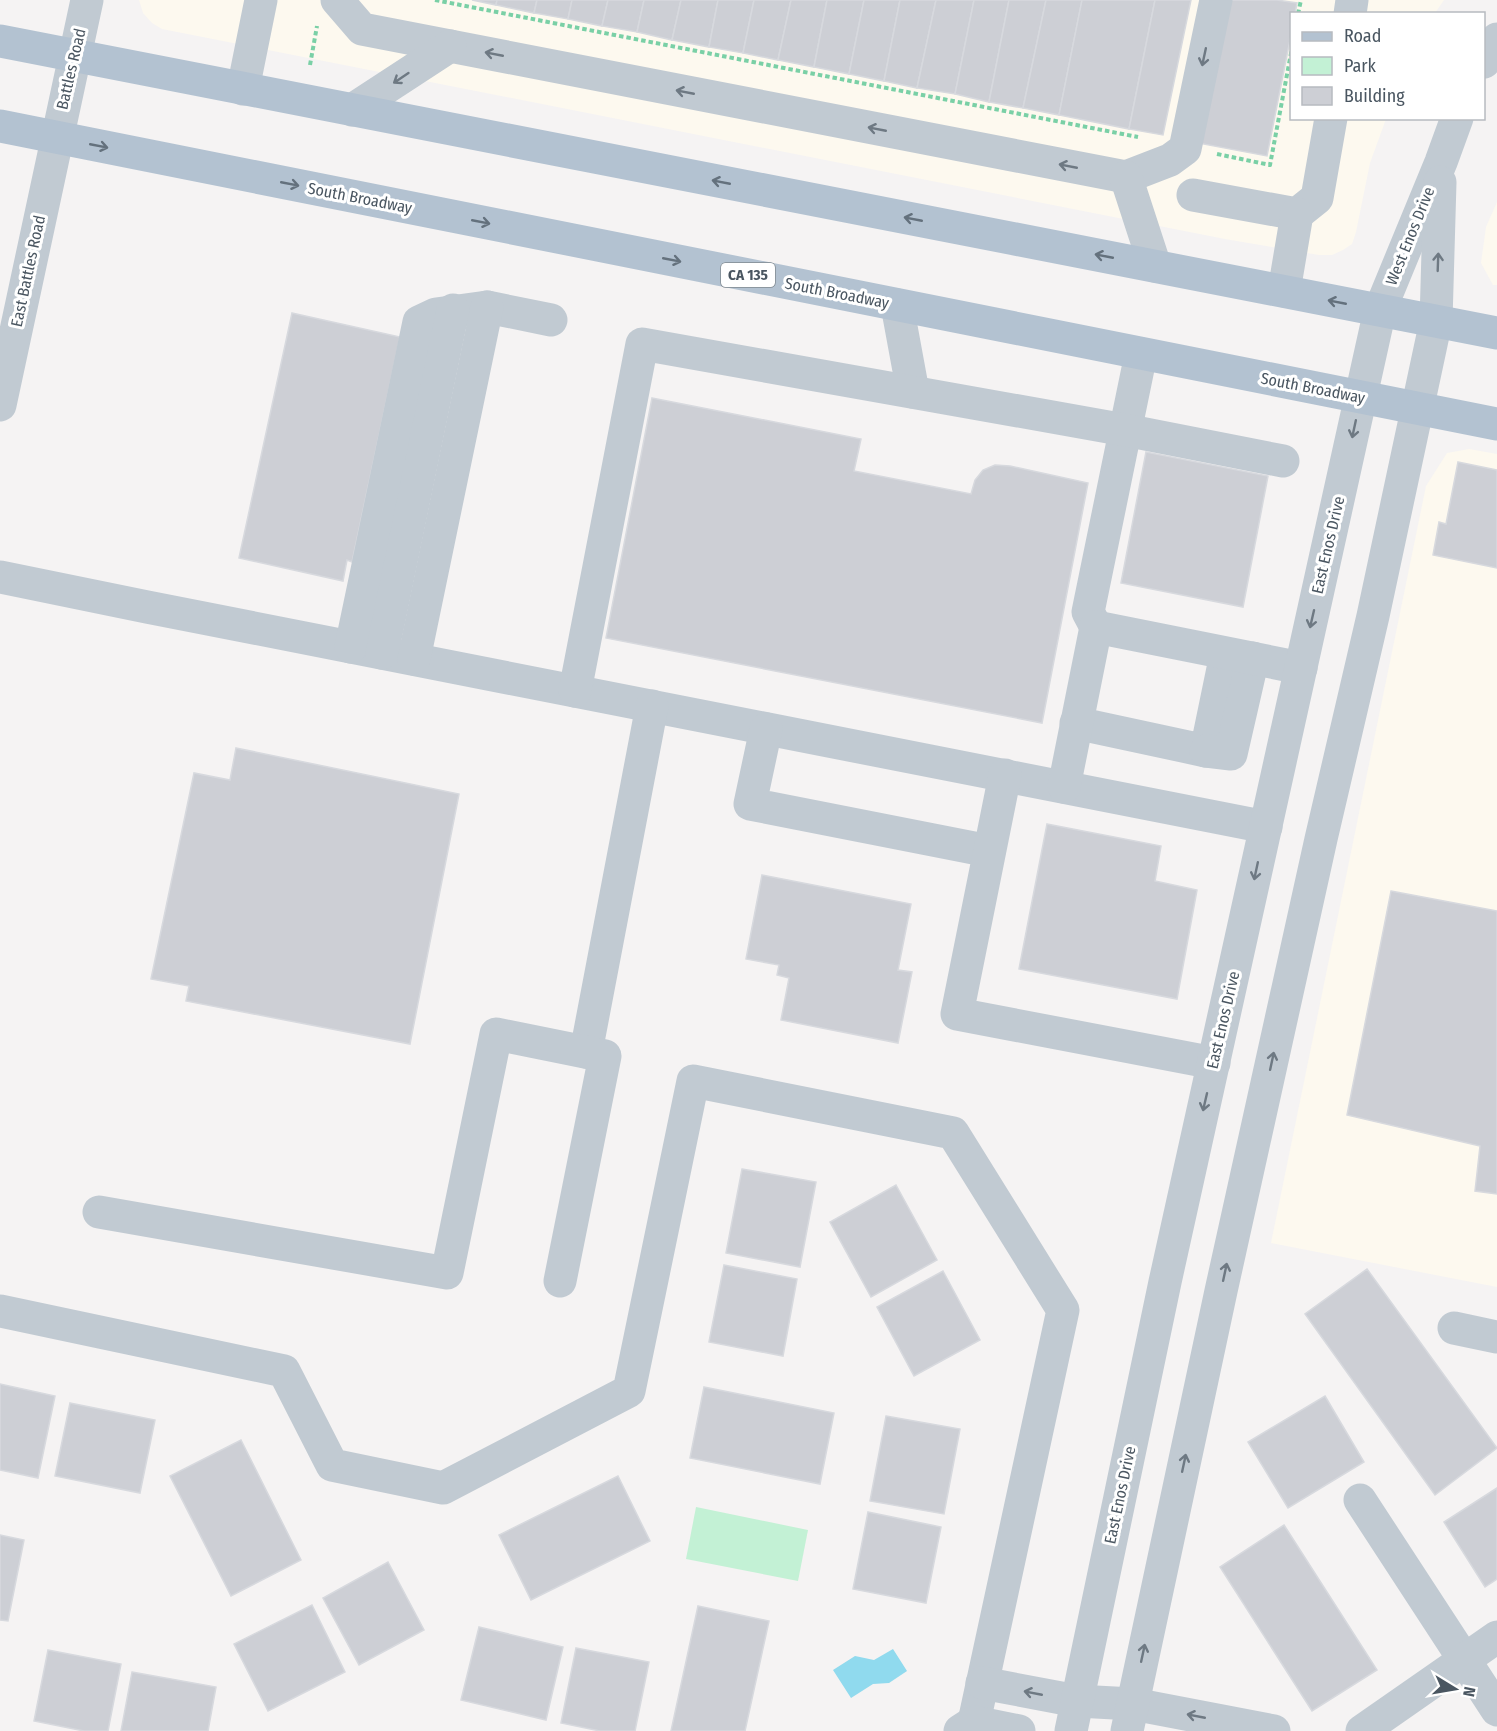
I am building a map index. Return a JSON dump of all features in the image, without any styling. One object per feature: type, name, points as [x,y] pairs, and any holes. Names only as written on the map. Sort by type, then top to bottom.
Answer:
[{"type":"main road","points":[[0,41],[1497,333]]},
{"type":"main road","name":"South Broadway","points":[[0,126],[1497,424]]},
{"type":"street","name":"Battles Road","points":[[56,138],[87,0]]},
{"type":"street","points":[[243,89],[261,0]]},
{"type":"street","points":[[328,8],[362,30],[1126,177],[1170,160],[1185,149],[1216,0]]},
{"type":"street","points":[[1485,60],[1497,39]]},
{"type":"street","points":[[352,110],[450,46]]},
{"type":"street","points":[[1284,291],[1298,214],[1317,198],[1331,120]]},
{"type":"street","name":"West Enos Drive","points":[[1380,310],[1441,162],[1455,120]]},
{"type":"street","name":"East Battles Road","points":[[0,405],[56,138]]},
{"type":"street","name":"West Enos Drive","points":[[1436,321],[1441,162]]},
{"type":"street","points":[[1126,177],[1155,266]]},
{"type":"street","points":[[1193,195],[1298,214]]},
{"type":"street","points":[[897,305],[913,392]]},
{"type":"street","points":[[462,310],[551,320]]},
{"type":"street","points":[[382,653],[462,310]]},
{"type":"street","points":[[382,653],[462,310]]},
{"type":"street","name":"East Enos Drive","points":[[1074,1716],[1165,1282],[1380,310]]},
{"type":"street","points":[[1130,1717],[1241,1200],[1373,616],[1436,321]]},
{"type":"street","points":[[575,691],[642,344],[1125,430],[1283,461]]},
{"type":"street","points":[[1064,787],[1096,627],[1088,612],[1141,354]]},
{"type":"street","points":[[0,577],[1266,827]]},
{"type":"street","points":[[1096,627],[1301,668]]},
{"type":"street","points":[[1076,723],[1206,751],[1231,754],[1240,656]]},
{"type":"street","points":[[586,1052],[652,706]]},
{"type":"street","points":[[766,729],[750,804],[989,851]]},
{"type":"street","points":[[1005,775],[957,1014],[1214,1063]]},
{"type":"street","points":[[99,1212],[447,1274],[496,1034],[605,1056],[560,1281]]},
{"type":"street","points":[[0,1311],[284,1371],[332,1465],[443,1488],[629,1391],[693,1081],[953,1133],[1063,1310],[982,1683],[967,1726],[1019,1731]]},
{"type":"street","points":[[1454,1328],[1497,1336]]},
{"type":"street","points":[[1360,1500],[1497,1710]]},
{"type":"street","points":[[1362,1731],[1497,1637]]},
{"type":"street","points":[[982,1683],[1074,1716],[1130,1717],[1274,1731]]},
{"type":"path","points":[[435,0],[1146,139]]},
{"type":"path","points":[[310,65],[328,8]]},
{"type":"path","points":[[1208,152],[1269,165],[1290,58]]},
{"type":"shaded area","points":[[139,0],[1444,0],[1436,12],[1290,12],[1290,120],[1386,120],[1370,163],[1352,244],[1332,255],[1319,255],[1225,239],[162,29],[152,23],[143,13]]},
{"type":"shaded area","points":[[1497,202],[1497,285],[1493,285],[1481,263],[1486,227]]},
{"type":"shaded area","points":[[1469,449],[1497,454],[1497,1287],[1271,1243],[1426,486],[1447,453]]},
{"type":"green space","points":[[696,1507],[808,1530],[798,1581],[686,1559]]},
{"type":"water","points":[[893,1649],[907,1671],[889,1683],[873,1684],[851,1698],[833,1670],[855,1656],[874,1660]]},
{"type":"building","points":[[472,0],[497,0],[496,5]]},
{"type":"building","points":[[497,0],[537,0],[534,13],[496,5]]},
{"type":"building","points":[[537,0],[572,0],[568,19],[534,13]]},
{"type":"building","points":[[572,0],[608,0],[602,26],[568,19]]},
{"type":"building","points":[[608,0],[644,0],[637,32],[602,26]]},
{"type":"building","points":[[644,0],[681,0],[672,40],[637,32]]},
{"type":"building","points":[[681,0],[718,0],[709,47],[672,40]]},
{"type":"building","points":[[718,0],[754,0],[743,53],[709,47]]},
{"type":"building","points":[[754,0],[791,0],[778,60],[743,53]]},
{"type":"building","points":[[791,0],[827,0],[814,67],[778,60]]},
{"type":"building","points":[[827,0],[864,0],[849,74],[814,67]]},
{"type":"building","points":[[864,0],[900,0],[884,81],[849,74]]},
{"type":"building","points":[[900,0],[936,0],[917,88],[884,81]]},
{"type":"building","points":[[936,0],[974,0],[955,94],[917,88]]},
{"type":"building","points":[[974,0],[1009,0],[989,102],[955,94]]},
{"type":"building","points":[[1009,0],[1046,0],[1023,108],[989,102]]},
{"type":"building","points":[[1046,0],[1082,0],[1059,115],[1023,108]]},
{"type":"building","points":[[1082,0],[1155,0],[1129,129],[1059,115]]},
{"type":"building","points":[[1155,0],[1191,0],[1163,135],[1129,129]]},
{"type":"building","points":[[1226,0],[1277,0],[1297,3],[1295,12],[1290,12],[1290,40],[1267,156],[1198,143]]},
{"type":"building","points":[[292,313],[400,337],[352,562],[347,560],[343,581],[239,558]]},
{"type":"building","points":[[652,398],[861,439],[854,471],[971,494],[975,480],[983,470],[995,465],[1010,466],[1088,483],[1042,723],[606,638]]},
{"type":"building","points":[[1146,452],[1268,476],[1243,607],[1121,583]]},
{"type":"building","points":[[1458,462],[1497,470],[1497,568],[1433,555],[1439,522],[1446,524]]},
{"type":"building","points":[[236,748],[459,794],[410,1044],[186,1001],[189,986],[151,979],[194,773],[230,780]]},
{"type":"building","points":[[1047,824],[1161,846],[1155,881],[1197,890],[1177,999],[1019,969]]},
{"type":"building","points":[[762,875],[911,904],[898,970],[912,972],[898,1043],[781,1020],[789,978],[777,975],[779,965],[746,959]]},
{"type":"building","points":[[1391,891],[1497,911],[1497,1194],[1475,1191],[1480,1146],[1347,1115]]},
{"type":"building","points":[[742,1169],[816,1182],[800,1267],[726,1253]]},
{"type":"building","points":[[896,1185],[937,1260],[871,1297],[830,1222]]},
{"type":"building","points":[[724,1265],[797,1279],[783,1356],[709,1342]]},
{"type":"building","points":[[1367,1269],[1497,1448],[1435,1495],[1305,1314]]},
{"type":"building","points":[[943,1271],[980,1340],[914,1376],[877,1307]]},
{"type":"building","points":[[0,1384],[55,1396],[38,1478],[0,1470]]},
{"type":"building","points":[[704,1387],[834,1413],[820,1484],[690,1458]]},
{"type":"building","points":[[1325,1396],[1364,1462],[1288,1508],[1248,1442]]},
{"type":"building","points":[[70,1403],[155,1420],[140,1493],[55,1476]]},
{"type":"building","points":[[886,1416],[960,1429],[944,1514],[870,1501]]},
{"type":"building","points":[[241,1440],[301,1560],[231,1596],[170,1476]]},
{"type":"building","points":[[618,1476],[650,1541],[531,1600],[499,1535]]},
{"type":"building","points":[[1497,1488],[1497,1579],[1485,1587],[1444,1522]]},
{"type":"building","points":[[868,1512],[941,1527],[926,1603],[853,1589]]},
{"type":"building","points":[[1284,1525],[1377,1670],[1312,1711],[1220,1567]]},
{"type":"building","points":[[0,1535],[24,1540],[8,1621],[0,1620]]},
{"type":"building","points":[[388,1562],[424,1630],[359,1665],[323,1598]]},
{"type":"building","points":[[312,1605],[345,1672],[268,1711],[234,1644]]},
{"type":"building","points":[[698,1606],[769,1621],[745,1731],[671,1731]]},
{"type":"building","points":[[479,1627],[563,1647],[546,1720],[461,1700]]},
{"type":"building","points":[[576,1648],[649,1662],[635,1731],[600,1731],[561,1723]]},
{"type":"building","points":[[48,1650],[121,1664],[108,1731],[84,1731],[34,1721]]},
{"type":"building","points":[[132,1672],[216,1687],[208,1731],[121,1731]]}]
